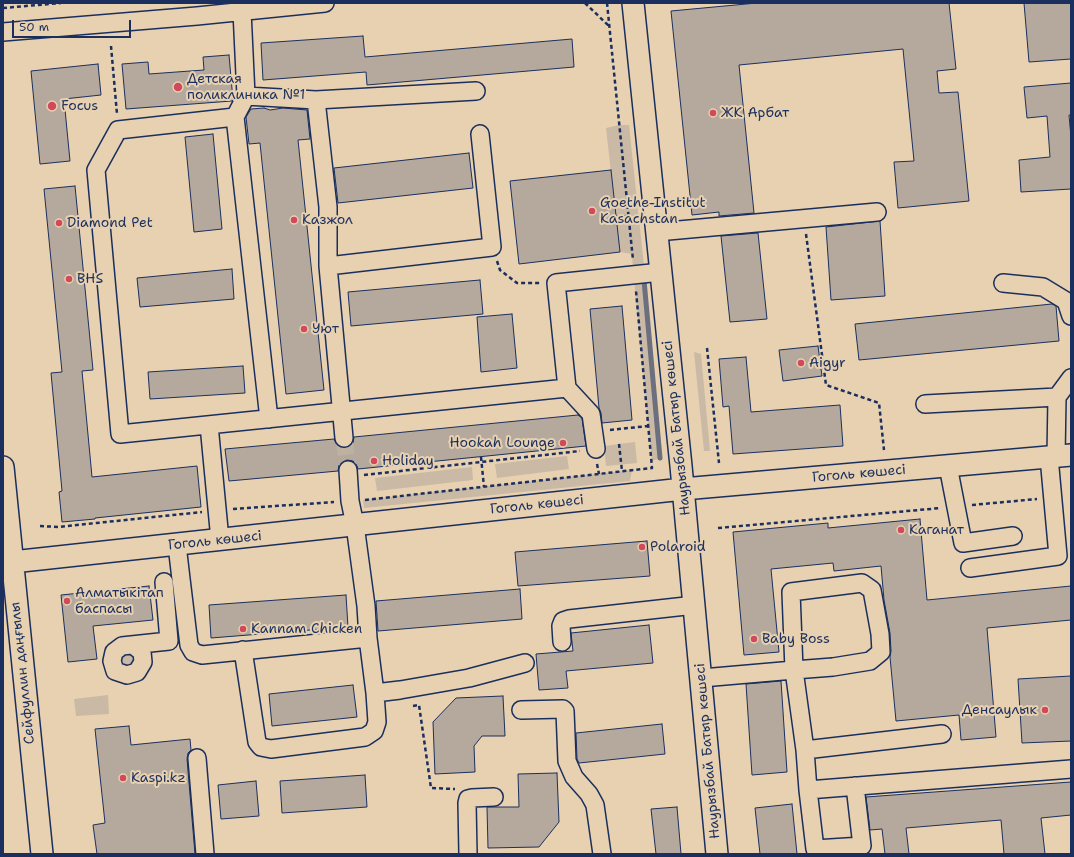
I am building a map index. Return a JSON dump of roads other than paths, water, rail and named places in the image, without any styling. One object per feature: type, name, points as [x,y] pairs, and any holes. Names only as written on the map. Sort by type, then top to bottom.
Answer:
[{"type":"main road","name":"Наурызбай Батыр көшесі","points":[[633,3],[695,605],[717,854]]},
{"type":"main road","name":"Гоголь көшесі","points":[[8,563],[683,489],[1059,456]]},
{"type":"main road","name":"Сейфуллин даңғылы","points":[[3,467],[8,563],[42,854]]},
{"type":"street","points":[[3,32],[197,9],[242,11],[325,3]]},
{"type":"street","points":[[242,11],[246,96],[235,116],[269,419]]},
{"type":"street","points":[[246,96],[316,100],[476,91]]},
{"type":"street","points":[[316,100],[328,207],[328,266],[344,438]]},
{"type":"street","points":[[235,116],[118,130],[96,170],[120,434],[567,388]]},
{"type":"street","points":[[328,266],[492,247],[480,134]]},
{"type":"street","points":[[657,232],[877,212]]},
{"type":"street","points":[[596,449],[591,414],[567,388],[556,283],[661,272]]},
{"type":"street","points":[[1004,283],[1043,288],[1066,301],[1071,316]]},
{"type":"street","points":[[970,568],[1058,556],[1052,498],[1059,456],[1057,397],[1071,378]]},
{"type":"street","points":[[925,404],[1057,397]]},
{"type":"street","points":[[208,425],[220,540]]},
{"type":"street","points":[[948,466],[963,543],[1013,536]]},
{"type":"street","points":[[244,650],[257,742],[261,747],[271,749],[366,737],[374,731],[376,722],[375,693],[368,638],[366,606],[355,525],[350,501],[354,473]]},
{"type":"street","points":[[177,545],[189,645],[193,652],[202,654],[368,638]]},
{"type":"street","points":[[133,645],[169,641],[164,582]]},
{"type":"street","points":[[702,678],[794,670],[833,667],[870,661],[881,652],[880,634],[872,590],[862,583],[791,592],[794,670],[805,750],[815,849],[862,846],[855,786]]},
{"type":"street","points":[[562,642],[561,626],[563,621],[695,605]]},
{"type":"street","points":[[375,693],[469,678],[524,663]]},
{"type":"street","points":[[521,710],[563,709],[565,711],[567,762],[574,777],[589,794],[595,805],[602,854]]},
{"type":"street","points":[[805,750],[942,734]]},
{"type":"street","points":[[197,758],[205,854]]},
{"type":"street","points":[[808,790],[1071,769]]},
{"type":"street","points":[[468,854],[466,803],[472,798],[494,797]]},
{"type":"waterway","points":[[644,280],[660,458]]},
{"type":"tunnel","points":[[344,438],[348,470]]},
{"type":"place","name":"Детская поликлиника №1","points":[[178,87]]},
{"type":"place","name":"Focus","points":[[52,106]]},
{"type":"place","name":"ЖК Арбат","points":[[713,113]]},
{"type":"place","name":"Goethe-Institut Kasachstan","points":[[592,211]]},
{"type":"place","name":"Казжол","points":[[294,220]]},
{"type":"place","name":"Diamond Pet","points":[[59,223]]},
{"type":"place","name":"BHS","points":[[69,279]]},
{"type":"place","name":"Уют","points":[[304,329]]},
{"type":"place","name":"Aigyr","points":[[801,363]]},
{"type":"place","name":"Hookah Lounge","points":[[563,443]]},
{"type":"place","name":"Holiday","points":[[374,461]]},
{"type":"place","name":"Каганат","points":[[901,530]]},
{"type":"place","name":"Polaroid","points":[[642,547]]},
{"type":"place","name":"Алматыкітап баспасы","points":[[67,601]]},
{"type":"place","name":"Kannam Chicken","points":[[243,629]]},
{"type":"place","name":"Baby Boss","points":[[754,639]]},
{"type":"place","name":"Денсаулык","points":[[1045,710]]},
{"type":"place","name":"Kaspi.kz","points":[[123,778]]}]
